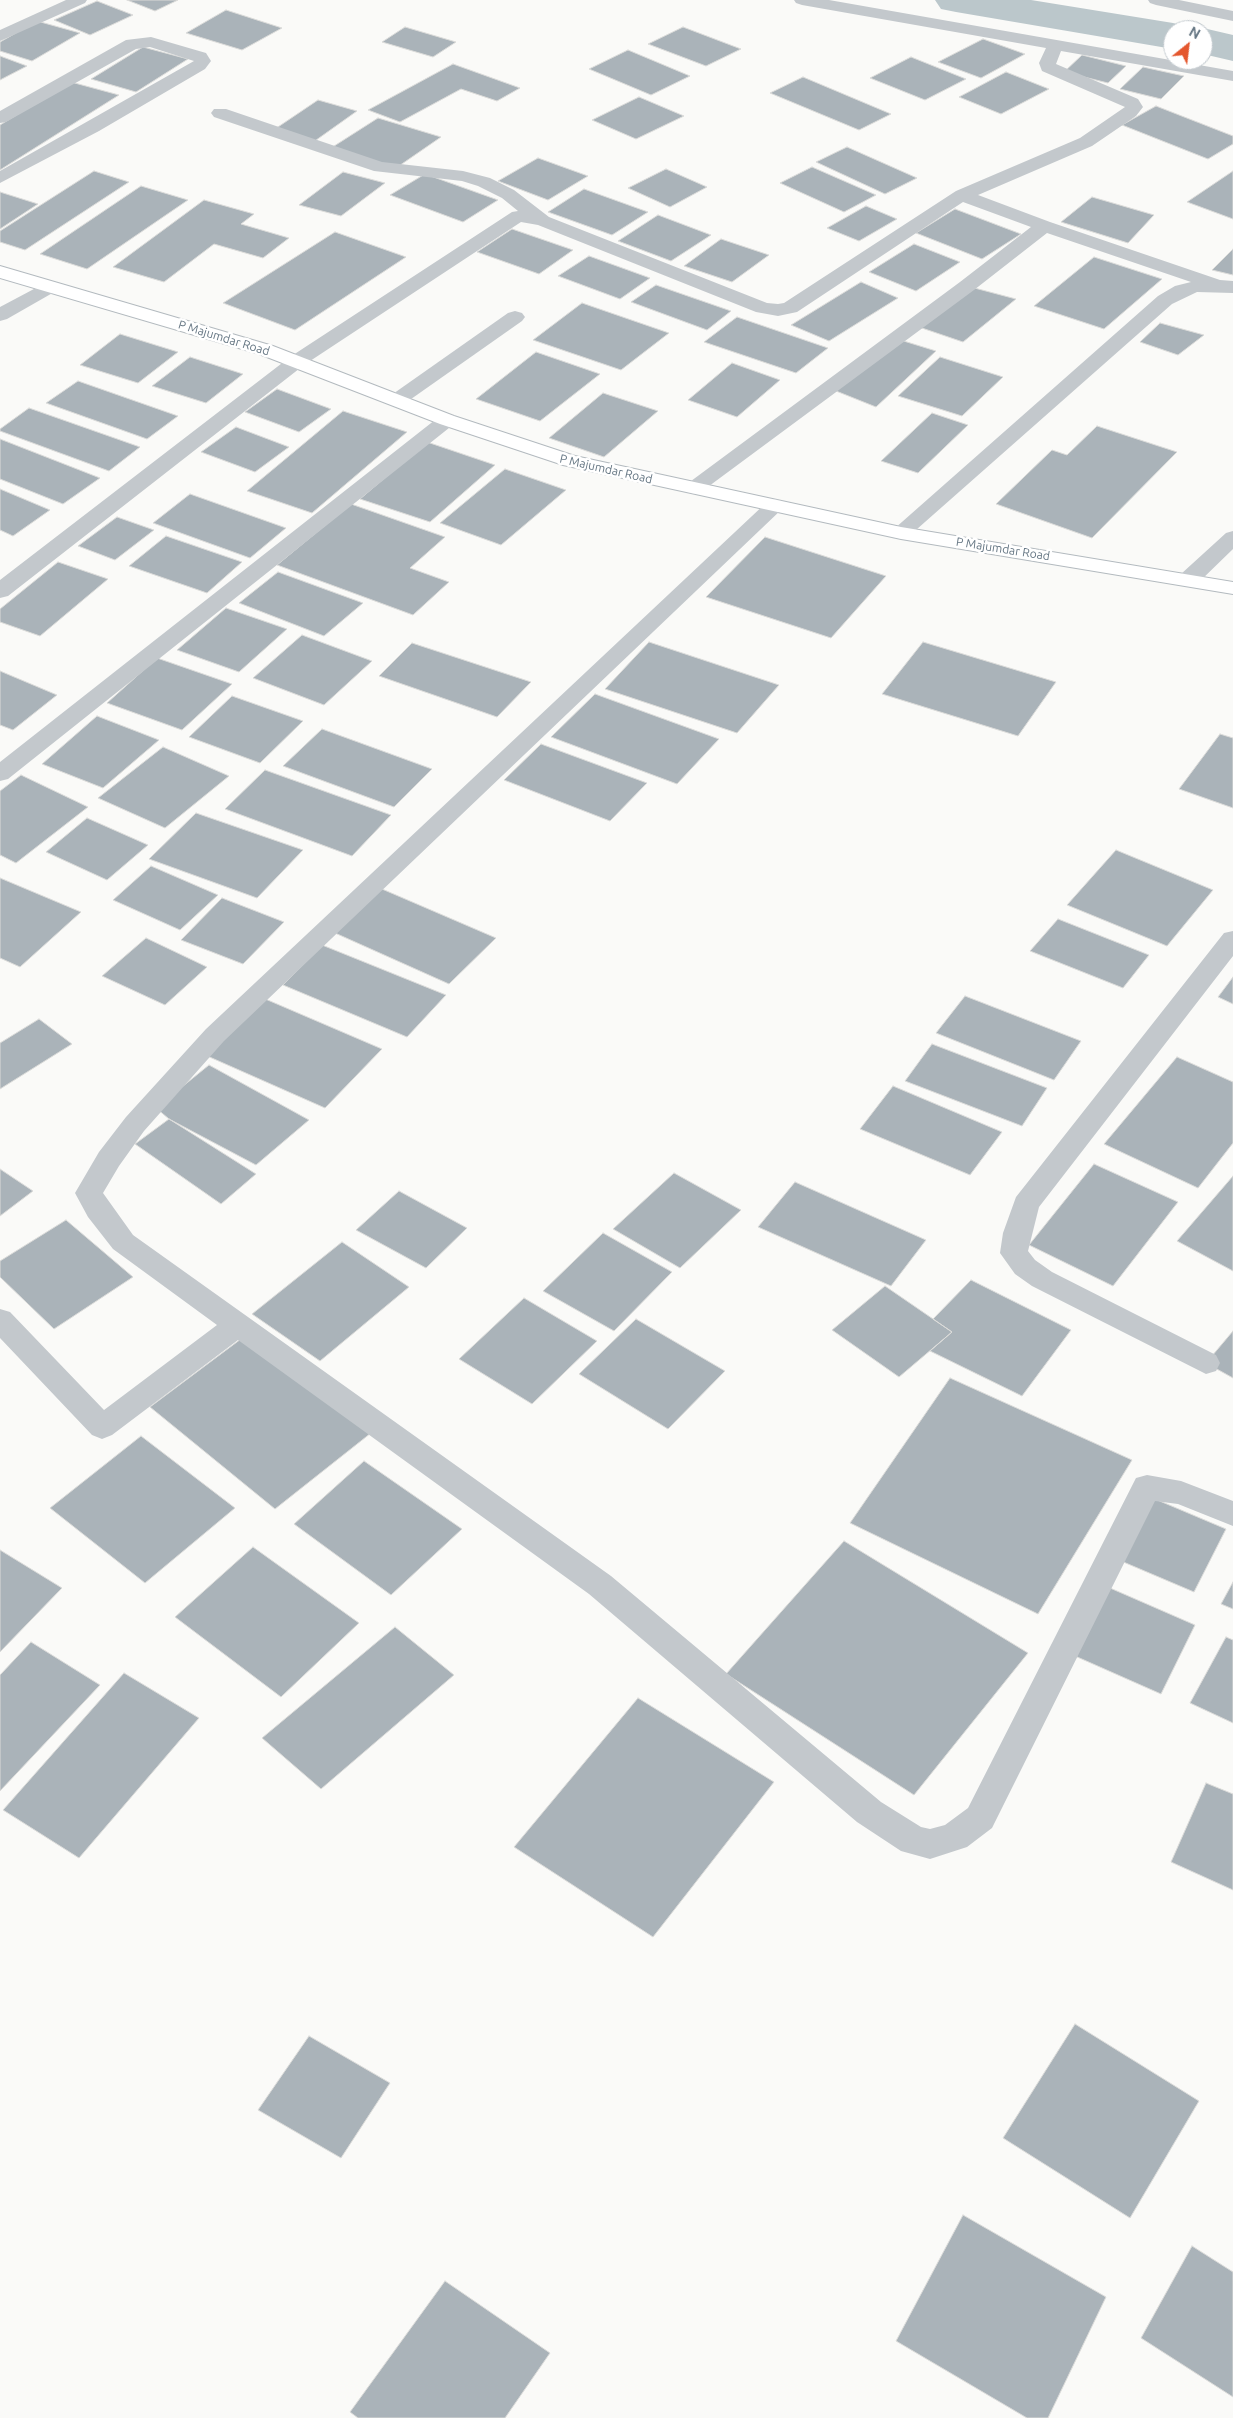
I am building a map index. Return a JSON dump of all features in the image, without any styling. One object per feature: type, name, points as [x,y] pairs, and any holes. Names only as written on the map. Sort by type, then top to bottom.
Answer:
[{"type":"street","points":[[0,36],[79,0]]},
{"type":"street","points":[[802,0],[1233,76]]},
{"type":"street","points":[[1156,0],[1233,16]]},
{"type":"street","points":[[0,118],[132,44],[151,42],[200,57],[203,61],[93,127],[0,178]]},
{"type":"street","points":[[0,591],[297,361],[518,216],[543,221],[763,308],[778,310],[790,308],[962,195],[1086,142],[1130,112],[1134,106],[1122,97],[1048,67],[1047,62],[1056,44]]},
{"type":"street","points":[[220,113],[380,167],[463,176],[484,182],[508,194],[543,221]]},
{"type":"street","points":[[962,195],[1044,226],[1226,286]]},
{"type":"street","points":[[694,488],[1044,226]]},
{"type":"street","name":"P Majumdar Road","points":[[0,272],[297,361],[447,420],[563,459],[901,533],[1189,579],[1233,588]]},
{"type":"street","points":[[0,315],[49,286]]},
{"type":"street","points":[[901,533],[1165,300],[1182,290],[1196,286],[1226,286]]},
{"type":"street","points":[[397,400],[515,317]]},
{"type":"street","points":[[0,774],[447,420]]},
{"type":"street","points":[[775,505],[215,1035],[135,1124],[109,1159],[90,1193],[103,1216],[122,1242],[600,1585],[869,1812],[914,1840],[930,1844],[955,1837],[980,1818],[1147,1487],[1181,1493],[1233,1514]]},
{"type":"street","points":[[1189,579],[1233,537]]},
{"type":"street","points":[[1206,1363],[1042,1279],[1025,1267],[1014,1253],[1017,1233],[1026,1204],[1233,939]]},
{"type":"street","points":[[0,1320],[102,1426],[236,1325]]},
{"type":"building","points":[[127,0],[178,0],[155,11]]},
{"type":"building","points":[[97,1],[133,15],[90,35],[54,20]]},
{"type":"building","points":[[226,10],[282,28],[242,50],[186,33]]},
{"type":"building","points":[[37,21],[80,33],[32,61],[0,51],[0,42]]},
{"type":"building","points":[[405,27],[456,42],[433,57],[382,42]]},
{"type":"building","points":[[683,27],[741,49],[706,66],[648,44]]},
{"type":"building","points":[[983,39],[1025,54],[981,78],[938,62]]},
{"type":"building","points":[[143,47],[188,59],[136,92],[91,79]]},
{"type":"building","points":[[628,50],[690,76],[651,95],[589,69]]},
{"type":"building","points":[[1082,55],[1126,66],[1108,83],[1064,72]]},
{"type":"building","points":[[0,56],[27,66],[0,80]]},
{"type":"building","points":[[911,57],[966,79],[925,100],[870,78]]},
{"type":"building","points":[[453,64],[520,88],[497,101],[461,89],[400,122],[368,110]]},
{"type":"building","points":[[1143,67],[1184,76],[1161,99],[1120,89]]},
{"type":"building","points":[[1006,72],[1049,89],[1001,114],[959,97]]},
{"type":"building","points":[[803,77],[891,114],[859,130],[770,93]]},
{"type":"building","points":[[71,82],[119,95],[0,170],[0,125]]},
{"type":"building","points":[[639,97],[684,116],[636,139],[592,120]]},
{"type":"building","points":[[318,100],[357,111],[312,143],[272,131]]},
{"type":"building","points":[[1156,106],[1233,136],[1233,144],[1208,159],[1122,125]]},
{"type":"building","points":[[378,118],[441,137],[396,168],[331,148]]},
{"type":"building","points":[[847,147],[917,178],[885,194],[816,162]]},
{"type":"building","points":[[538,158],[588,176],[548,200],[498,181]]},
{"type":"building","points":[[812,167],[876,195],[844,212],[780,183]]},
{"type":"building","points":[[666,169],[707,187],[670,207],[628,188]]},
{"type":"building","points":[[94,171],[129,182],[25,250],[0,242],[0,231]]},
{"type":"building","points":[[1233,171],[1233,219],[1187,202]]},
{"type":"building","points":[[343,172],[385,183],[341,216],[299,205]]},
{"type":"building","points":[[425,174],[498,200],[463,222],[390,195]]},
{"type":"building","points":[[141,186],[188,200],[87,269],[40,254]]},
{"type":"building","points":[[584,189],[648,212],[612,235],[548,212]]},
{"type":"building","points":[[0,192],[38,204],[0,229]]},
{"type":"building","points":[[1092,197],[1154,215],[1128,243],[1061,222]]},
{"type":"building","points":[[204,200],[254,214],[241,224],[289,238],[263,258],[214,244],[164,282],[113,267]]},
{"type":"building","points":[[866,206],[897,219],[859,241],[827,228]]},
{"type":"building","points":[[955,209],[1021,234],[982,259],[916,233]]},
{"type":"building","points":[[658,215],[711,235],[671,261],[618,241]]},
{"type":"building","points":[[512,229],[573,250],[539,274],[477,252]]},
{"type":"building","points":[[335,232],[406,257],[295,330],[223,303]]},
{"type":"building","points":[[721,239],[769,255],[732,282],[684,266]]},
{"type":"building","points":[[914,244],[960,262],[916,291],[869,272]]},
{"type":"building","points":[[1233,249],[1233,275],[1212,270]]},
{"type":"building","points":[[589,256],[650,278],[620,299],[558,276]]},
{"type":"building","points":[[1094,257],[1162,279],[1104,329],[1034,306]]},
{"type":"building","points":[[861,282],[898,298],[829,341],[791,325]]},
{"type":"building","points":[[656,285],[731,311],[707,330],[631,302]]},
{"type":"building","points":[[967,286],[1016,299],[963,342],[913,325]]},
{"type":"building","points":[[582,303],[669,333],[621,370],[533,340]]},
{"type":"building","points":[[737,317],[828,348],[796,373],[704,342]]},
{"type":"building","points":[[1160,323],[1204,335],[1178,355],[1140,342]]},
{"type":"building","points":[[120,334],[178,352],[138,383],[80,365]]},
{"type":"building","points":[[894,338],[936,351],[876,407],[836,391]]},
{"type":"building","points":[[536,352],[600,374],[540,421],[476,399]]},
{"type":"building","points":[[190,357],[243,374],[206,403],[152,386]]},
{"type":"building","points":[[940,357],[1003,377],[962,416],[898,396]]},
{"type":"building","points":[[732,363],[780,380],[737,417],[688,400]]},
{"type":"building","points":[[78,381],[178,416],[147,439],[46,403]]},
{"type":"building","points":[[277,389],[331,409],[299,432],[245,412]]},
{"type":"building","points":[[603,393],[658,411],[604,457],[549,438]]},
{"type":"building","points":[[29,408],[140,447],[109,471],[0,431],[0,429]]},
{"type":"building","points":[[343,411],[407,432],[312,513],[247,491]]},
{"type":"building","points":[[932,413],[968,425],[918,473],[881,461]]},
{"type":"building","points":[[1097,426],[1177,452],[1092,538],[996,504],[1052,450],[1067,455]]},
{"type":"building","points":[[236,427],[289,447],[255,472],[201,452]]},
{"type":"building","points":[[0,439],[100,478],[63,504],[0,479]]},
{"type":"building","points":[[427,442],[495,465],[430,522],[360,499]]},
{"type":"building","points":[[505,469],[566,490],[501,545],[440,523]]},
{"type":"building","points":[[0,489],[50,510],[13,536],[0,530]]},
{"type":"building","points":[[190,494],[286,528],[250,558],[153,523]]},
{"type":"building","points":[[351,504],[445,537],[410,568],[449,582],[413,615],[277,565]]},
{"type":"building","points":[[117,517],[154,530],[115,560],[78,546]]},
{"type":"building","points":[[166,536],[242,562],[207,593],[129,566]]},
{"type":"building","points":[[765,537],[886,576],[831,638],[706,597]]},
{"type":"building","points":[[58,562],[108,579],[40,636],[0,622],[0,609]]},
{"type":"building","points":[[278,572],[363,603],[324,636],[239,603]]},
{"type":"building","points":[[226,608],[287,629],[239,672],[177,650]]},
{"type":"building","points":[[302,635],[372,661],[324,705],[253,678]]},
{"type":"building","points":[[649,642],[779,685],[737,733],[605,689]]},
{"type":"building","points":[[923,642],[1056,682],[1018,736],[882,694]]},
{"type":"building","points":[[412,643],[531,682],[497,717],[379,676]]},
{"type":"building","points":[[157,658],[232,684],[182,730],[107,703]]},
{"type":"building","points":[[0,671],[57,695],[13,730],[0,725]]},
{"type":"building","points":[[595,694],[719,739],[677,784],[551,737]]},
{"type":"building","points":[[232,696],[303,721],[260,763],[189,737]]},
{"type":"building","points":[[97,716],[159,740],[103,788],[42,764]]},
{"type":"building","points":[[322,729],[432,769],[394,807],[283,766]]},
{"type":"building","points":[[1220,734],[1233,738],[1233,808],[1179,789]]},
{"type":"building","points":[[541,744],[647,783],[610,821],[504,780]]},
{"type":"building","points":[[163,747],[229,776],[165,828],[98,798]]},
{"type":"building","points":[[265,770],[391,815],[352,856],[225,809]]},
{"type":"building","points":[[21,775],[88,807],[16,863],[0,855],[0,791]]},
{"type":"building","points":[[196,813],[303,850],[257,898],[149,859]]},
{"type":"building","points":[[87,818],[148,845],[107,880],[46,852]]},
{"type":"building","points":[[1116,850],[1213,890],[1167,946],[1067,905]]},
{"type":"building","points":[[151,866],[218,895],[180,930],[113,900]]},
{"type":"building","points":[[0,878],[81,912],[20,967],[0,958]]},
{"type":"building","points":[[382,889],[496,938],[449,984],[335,933]]},
{"type":"building","points":[[222,898],[284,922],[243,964],[181,940]]},
{"type":"building","points":[[1058,919],[1149,955],[1123,988],[1030,951]]},
{"type":"building","points":[[146,938],[207,967],[165,1005],[102,976]]},
{"type":"building","points":[[322,945],[446,995],[407,1037],[283,985]]},
{"type":"building","points":[[1233,977],[1233,1004],[1218,997]]},
{"type":"building","points":[[965,996],[1081,1041],[1054,1080],[936,1033]]},
{"type":"building","points":[[263,998],[382,1049],[325,1108],[205,1055]]},
{"type":"building","points":[[39,1019],[72,1044],[0,1089],[0,1043]]},
{"type":"building","points":[[932,1044],[1047,1088],[1022,1126],[905,1081]]},
{"type":"building","points":[[1177,1057],[1233,1082],[1233,1143],[1198,1188],[1104,1144]]},
{"type":"building","points":[[209,1065],[309,1120],[256,1165],[169,1119],[156,1108]]},
{"type":"building","points":[[893,1086],[1002,1132],[970,1175],[860,1129]]},
{"type":"building","points":[[169,1119],[256,1174],[221,1204],[135,1144]]},
{"type":"building","points":[[1094,1164],[1178,1202],[1113,1286],[1029,1245]]},
{"type":"building","points":[[0,1169],[33,1191],[0,1216]]},
{"type":"building","points":[[674,1173],[741,1210],[680,1268],[613,1229]]},
{"type":"building","points":[[1233,1176],[1233,1271],[1177,1241]]},
{"type":"building","points":[[795,1182],[926,1240],[891,1286],[758,1227]]},
{"type":"building","points":[[399,1191],[467,1228],[426,1268],[356,1230]]},
{"type":"building","points":[[66,1220],[133,1277],[54,1329],[0,1277],[0,1261]]},
{"type":"building","points":[[603,1233],[672,1272],[614,1331],[543,1291]]},
{"type":"building","points":[[342,1242],[409,1287],[320,1361],[252,1314]]},
{"type":"building","points":[[971,1280],[1071,1330],[1022,1396],[930,1351],[952,1332],[933,1319]]},
{"type":"building","points":[[885,1286],[952,1332],[899,1377],[832,1330]]},
{"type":"building","points":[[524,1298],[597,1341],[532,1404],[459,1359]]},
{"type":"building","points":[[636,1319],[725,1371],[668,1429],[579,1374]]},
{"type":"building","points":[[1233,1331],[1233,1378],[1206,1363]]},
{"type":"building","points":[[245,1336],[371,1433],[275,1509],[150,1407]]},
{"type":"building","points":[[950,1378],[1132,1460],[1038,1614],[850,1523]]},
{"type":"building","points":[[141,1436],[235,1508],[145,1583],[50,1508]]},
{"type":"building","points":[[364,1461],[462,1529],[391,1595],[294,1524]]},
{"type":"building","points":[[1155,1499],[1226,1529],[1194,1592],[1121,1561]]},
{"type":"building","points":[[844,1541],[1028,1653],[914,1795],[726,1674]]},
{"type":"building","points":[[253,1547],[359,1623],[281,1697],[175,1617]]},
{"type":"building","points":[[0,1550],[62,1588],[0,1652]]},
{"type":"building","points":[[1233,1582],[1233,1609],[1221,1604]]},
{"type":"building","points":[[1110,1588],[1195,1625],[1161,1694],[1075,1656]]},
{"type":"building","points":[[395,1627],[454,1675],[321,1789],[262,1738]]},
{"type":"building","points":[[1226,1637],[1233,1640],[1233,1723],[1190,1703]]},
{"type":"building","points":[[31,1642],[100,1685],[0,1791],[0,1675]]},
{"type":"building","points":[[124,1673],[199,1718],[79,1858],[3,1810]]},
{"type":"building","points":[[638,1698],[774,1782],[653,1937],[514,1847]]},
{"type":"building","points":[[1206,1783],[1233,1794],[1233,1890],[1171,1862]]},
{"type":"building","points":[[1075,2024],[1199,2101],[1130,2218],[1003,2138]]},
{"type":"building","points":[[309,2036],[390,2083],[341,2158],[258,2110]]},
{"type":"building","points":[[963,2215],[1106,2297],[1048,2418],[1027,2418],[896,2341]]},
{"type":"building","points":[[1192,2246],[1233,2272],[1233,2397],[1141,2338]]},
{"type":"building","points":[[445,2281],[550,2353],[505,2418],[358,2418],[350,2412]]},
{"type":"waterway","points":[[956,0],[1163,34]]},
{"type":"waterway","points":[[1213,43],[1233,48]]}]
